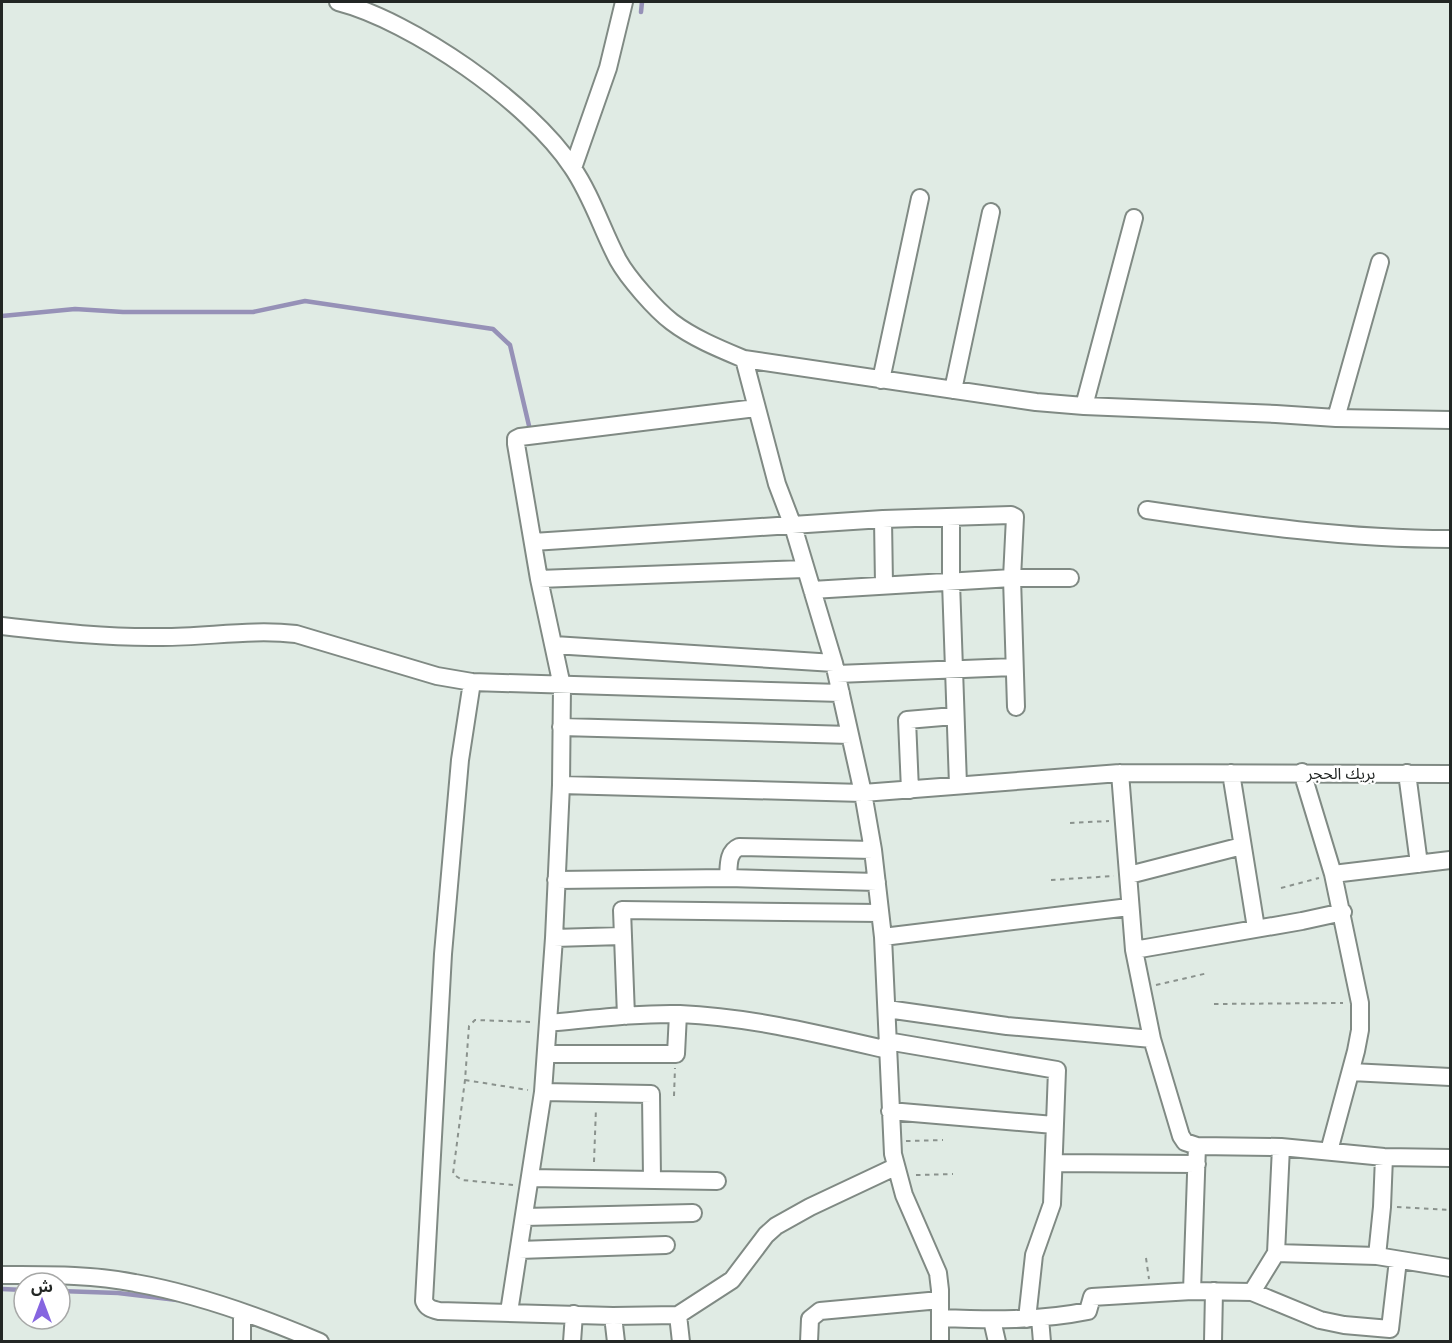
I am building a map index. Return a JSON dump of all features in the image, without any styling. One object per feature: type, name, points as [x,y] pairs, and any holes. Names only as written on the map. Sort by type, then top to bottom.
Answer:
[{"type":"street","points":[[338,2],[394,22],[486,82],[521,111],[560,149],[573,168],[592,201],[619,262],[637,286],[671,322],[713,346],[744,359],[1036,402],[1336,418],[1450,420]]},
{"type":"street","points":[[573,168],[608,68],[624,2]]},
{"type":"street","points":[[881,380],[920,198]]},
{"type":"street","points":[[953,390],[991,212]]},
{"type":"street","points":[[1084,406],[1134,218]]},
{"type":"street","points":[[1336,418],[1380,262]]},
{"type":"street","points":[[744,359],[777,484],[836,668],[863,793],[873,850],[883,937],[892,1141],[897,1171],[909,1208],[936,1265],[940,1281],[940,1341]]},
{"type":"street","points":[[509,1312],[543,1092],[554,938],[561,785],[562,686],[533,542],[516,440],[520,437],[756,408]]},
{"type":"street","points":[[1147,510],[1338,536],[1450,539]]},
{"type":"street","points":[[533,542],[883,519],[1014,516],[1012,578],[1016,707]]},
{"type":"street","points":[[951,518],[954,716],[958,785]]},
{"type":"street","points":[[883,519],[884,585]]},
{"type":"street","points":[[540,579],[805,569]]},
{"type":"street","points":[[812,590],[1012,578],[1070,578]]},
{"type":"street","points":[[2,626],[104,636],[164,637],[253,631],[296,634],[437,676],[472,682],[842,693]]},
{"type":"street","points":[[555,645],[836,668],[953,670],[1014,667]]},
{"type":"street","points":[[472,682],[460,760],[442,954],[437,1094],[424,1301],[429,1308],[439,1311],[613,1316],[678,1315],[732,1280],[766,1235],[776,1226],[810,1207],[897,1171]]},
{"type":"street","points":[[910,790],[907,720],[954,716]]},
{"type":"street","points":[[561,727],[850,735]]},
{"type":"street","points":[[1302,772],[1333,874],[1360,1003],[1360,1030],[1329,1151]]},
{"type":"street","points":[[1120,773],[1134,950],[1152,1039],[1181,1136],[1185,1142],[1197,1146],[1281,1147],[1384,1157],[1450,1158]]},
{"type":"street","name":"بريك الحجر","points":[[561,785],[863,793],[1120,773],[1450,774]]},
{"type":"street","points":[[1231,773],[1256,928]]},
{"type":"street","points":[[1407,773],[1419,864]]},
{"type":"street","points":[[1128,875],[1242,846]]},
{"type":"street","points":[[728,878],[730,854],[739,847],[873,850]]},
{"type":"street","points":[[1333,874],[1450,860]]},
{"type":"street","points":[[556,880],[728,878],[877,882]]},
{"type":"street","points":[[883,937],[1129,908]]},
{"type":"street","points":[[626,1016],[622,910],[880,913]]},
{"type":"street","points":[[1134,950],[1342,912]]},
{"type":"street","points":[[554,938],[622,936]]},
{"type":"street","points":[[887,1010],[1017,1027],[1152,1039]]},
{"type":"street","points":[[548,1023],[678,1014],[747,1021],[887,1046],[1057,1070],[1052,1204],[1034,1255],[1034,1318],[1042,1341]]},
{"type":"street","points":[[546,1054],[676,1054],[678,1014]]},
{"type":"street","points":[[1351,1072],[1450,1077]]},
{"type":"street","points":[[543,1092],[647,1093],[651,1096],[652,1179]]},
{"type":"street","points":[[890,1111],[1054,1125]]},
{"type":"street","points":[[1192,1291],[1197,1146]]},
{"type":"street","points":[[1252,1292],[1276,1252],[1281,1147]]},
{"type":"street","points":[[1377,1256],[1384,1157]]},
{"type":"street","points":[[1054,1163],[1197,1164]]},
{"type":"street","points":[[530,1182],[593,1179],[717,1181]]},
{"type":"street","points":[[525,1217],[693,1213]]},
{"type":"street","points":[[519,1250],[666,1245]]},
{"type":"street","points":[[1276,1252],[1377,1256],[1450,1268]]},
{"type":"street","points":[[940,1318],[992,1320],[1034,1318],[1088,1311],[1092,1298],[1192,1291],[1252,1292],[1320,1320],[1390,1335],[1398,1260]]},
{"type":"street","points":[[2,1275],[80,1277],[134,1282],[242,1312],[320,1341]]},
{"type":"street","points":[[1213,1341],[1214,1291]]},
{"type":"street","points":[[809,1341],[810,1319],[820,1311],[940,1300]]},
{"type":"street","points":[[242,1312],[242,1341]]},
{"type":"street","points":[[572,1341],[574,1314]]},
{"type":"street","points":[[678,1315],[681,1341]]},
{"type":"street","points":[[613,1316],[616,1341]]},
{"type":"street","points":[[992,1320],[997,1341]]},
{"type":"path","points":[[1070,823],[1124,820]]},
{"type":"path","points":[[1281,888],[1333,874]]},
{"type":"path","points":[[1051,880],[1128,875]]},
{"type":"path","points":[[1141,988],[1208,973]]},
{"type":"path","points":[[1214,1004],[1360,1003]]},
{"type":"path","points":[[530,1182],[462,1180],[453,1174],[465,1080],[469,1026],[472,1021],[548,1023]]},
{"type":"path","points":[[674,1096],[676,1054]]},
{"type":"path","points":[[465,1080],[543,1092]]},
{"type":"path","points":[[593,1179],[597,1093]]},
{"type":"path","points":[[892,1141],[943,1140]]},
{"type":"path","points":[[897,1171],[953,1174]]},
{"type":"path","points":[[1382,1207],[1450,1210]]},
{"type":"path","points":[[1146,1258],[1150,1294]]},
{"type":"waterway","points":[[641,12],[642,2]]},
{"type":"waterway","points":[[2,316],[75,309],[123,312],[253,312],[305,301],[493,329],[510,345],[530,430]]},
{"type":"waterway","points":[[2,1289],[12,1289]]},
{"type":"waterway","points":[[72,1291],[118,1293],[177,1300]]}]
